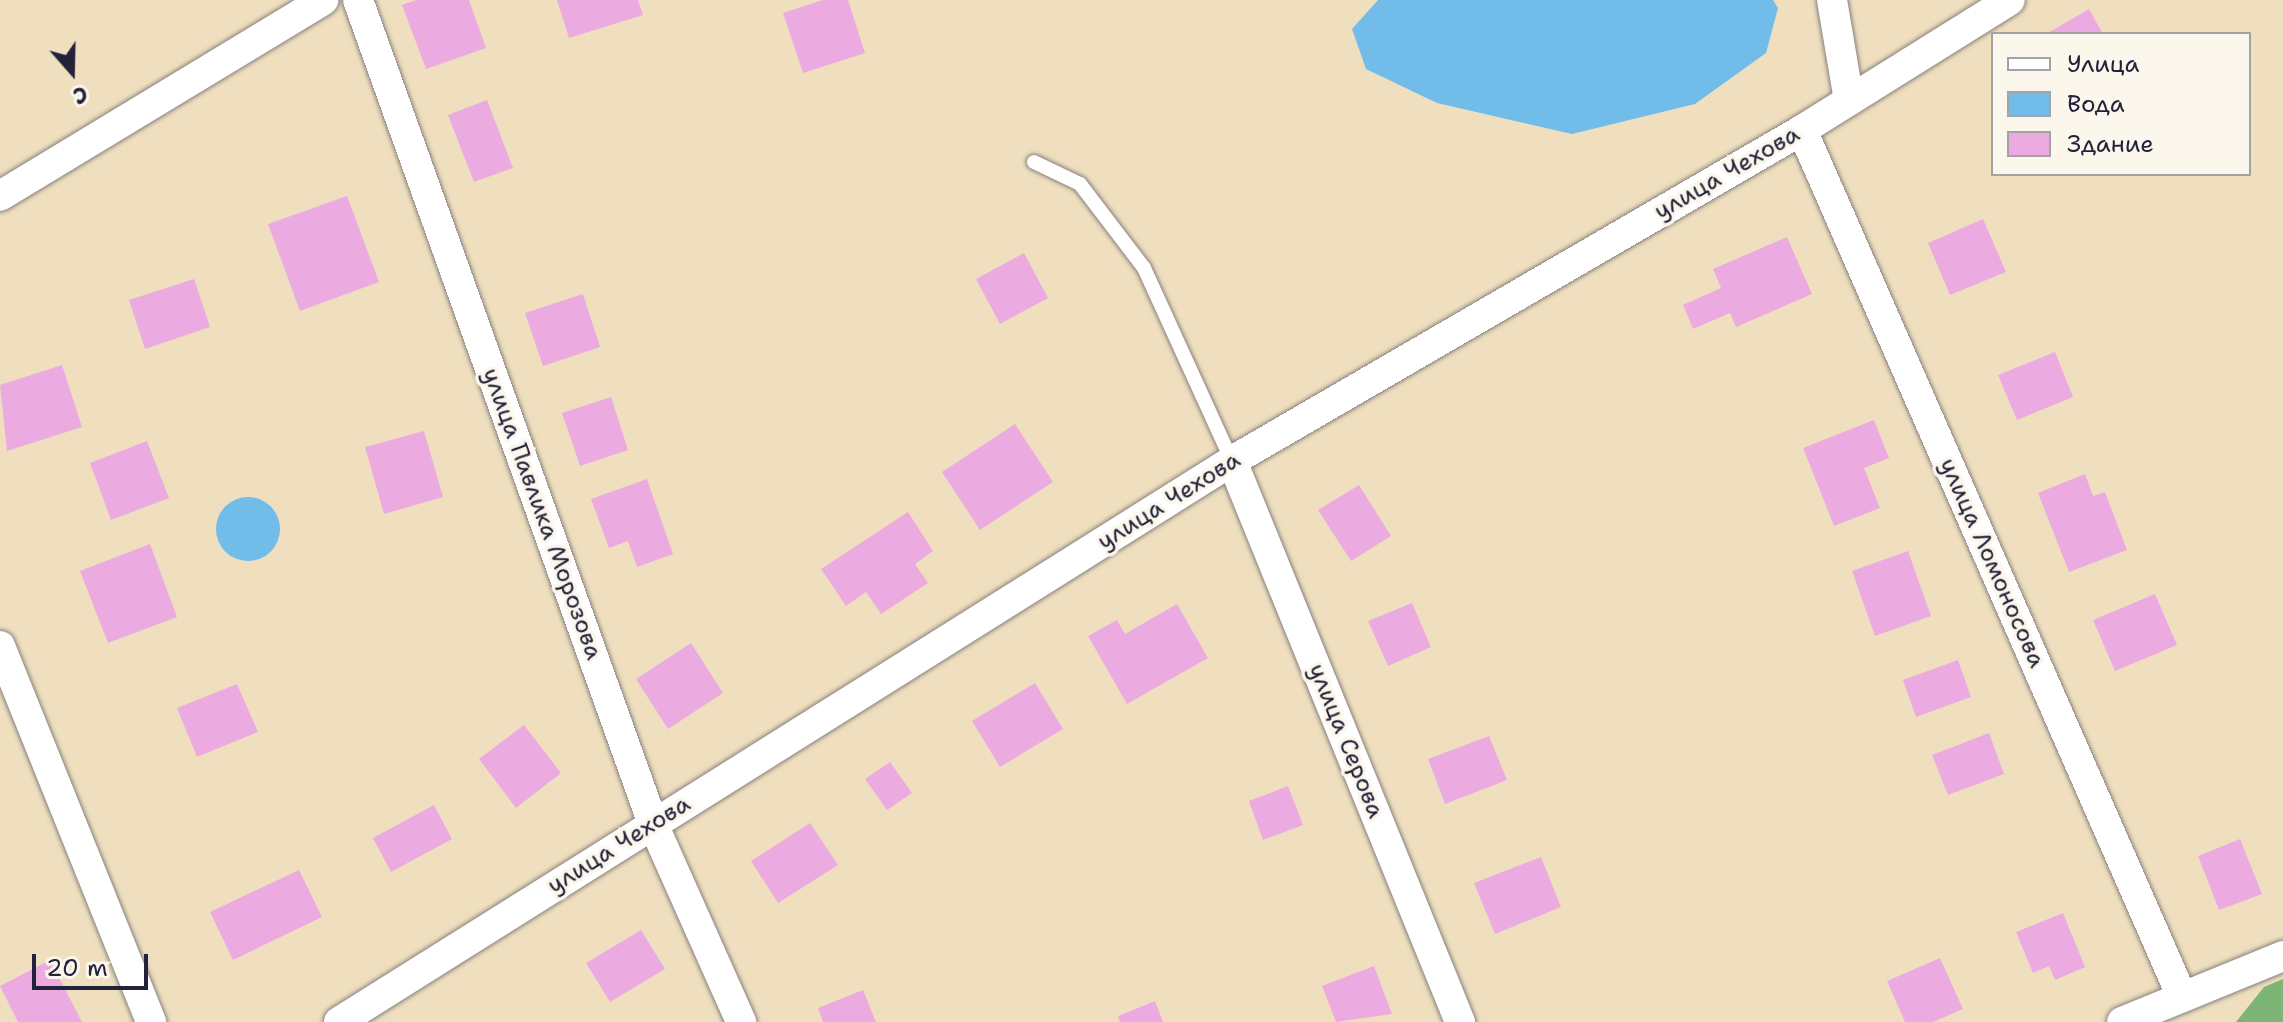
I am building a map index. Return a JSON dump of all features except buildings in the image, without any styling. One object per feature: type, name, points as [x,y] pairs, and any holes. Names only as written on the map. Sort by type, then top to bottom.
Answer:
[{"type":"street","points":[[0,196],[323,0]]},
{"type":"street","name":"улица Павлика Морозова","points":[[358,0],[653,824],[741,1022]]},
{"type":"street","points":[[1832,0],[1849,101]]},
{"type":"street","name":"улица Чехова","points":[[339,1022],[1232,461],[1802,130],[2010,0]]},
{"type":"street","name":"улица Ломоносова","points":[[1802,130],[2182,997]]},
{"type":"street","name":"улица Серова","points":[[1232,461],[1460,1022]]},
{"type":"street","points":[[0,646],[151,1022]]},
{"type":"street","points":[[2122,1022],[2283,956]]},
{"type":"lane","points":[[1034,162],[1080,184],[1144,268],[1232,461]]},
{"type":"green space","points":[[2283,979],[2283,1022],[2236,1022],[2264,987]]},
{"type":"water","points":[[1378,0],[1773,0],[1778,8],[1766,53],[1695,104],[1572,134],[1437,103],[1366,69],[1352,29]]},
{"type":"water","points":[[248,497],[266,503],[274,511],[280,529],[274,547],[266,555],[248,561],[230,555],[222,547],[216,529],[222,511],[230,503]]}]
